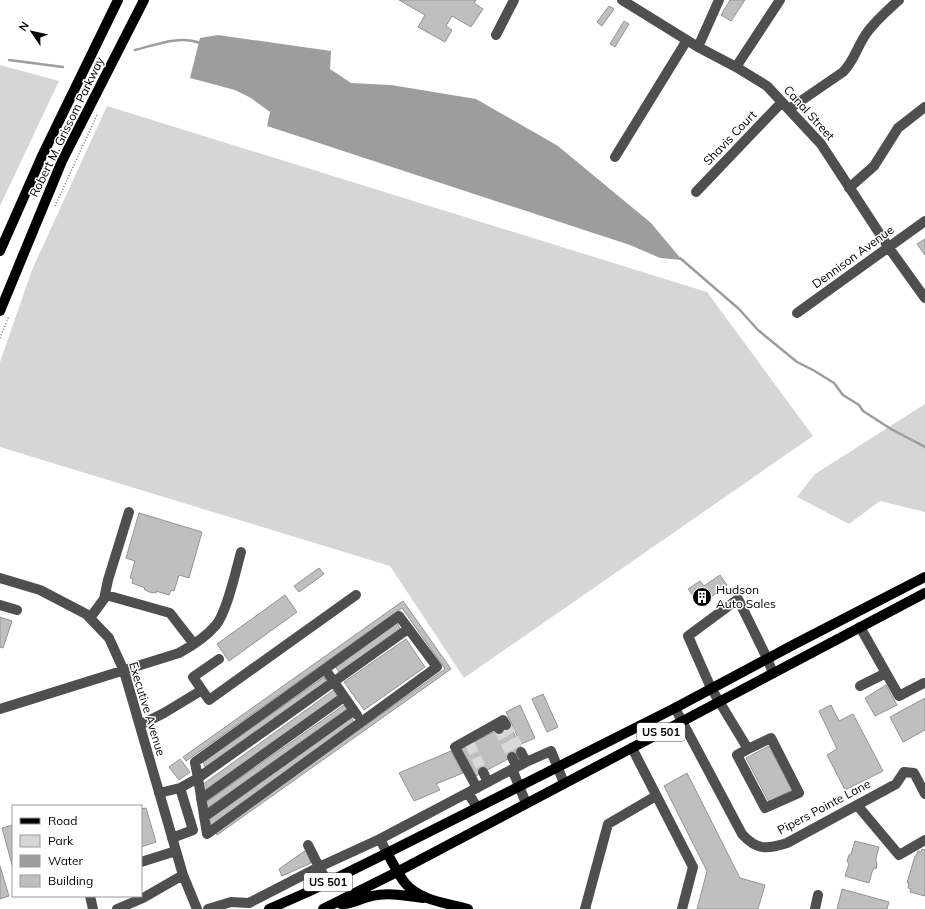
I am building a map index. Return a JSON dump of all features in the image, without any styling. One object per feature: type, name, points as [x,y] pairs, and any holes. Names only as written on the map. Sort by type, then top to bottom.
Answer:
[{"type":"main road","name":"Robert M. Grissom Parkway","points":[[0,251],[42,156],[118,0]]},
{"type":"main road","name":"Robert M. Grissom Parkway","points":[[0,311],[62,161],[144,0]]},
{"type":"main road","name":"US 501","points":[[269,909],[328,883],[675,708],[925,577]]},
{"type":"main road","name":"US 501","points":[[323,909],[397,872],[925,593]]},
{"type":"main road","points":[[387,853],[397,872],[406,884],[418,894],[449,907],[468,909]]},
{"type":"main road","points":[[337,903],[351,906],[371,896],[380,895],[429,899]]},
{"type":"street","points":[[496,35],[514,0]]},
{"type":"street","name":"Canal Street","points":[[622,0],[698,47],[736,67],[767,86],[821,144],[889,248],[925,298]]},
{"type":"street","points":[[698,47],[719,0]]},
{"type":"street","points":[[736,67],[780,0]]},
{"type":"street","name":"Shavis Court","points":[[696,192],[786,106],[843,72],[850,65],[866,34],[899,0]]},
{"type":"street","points":[[615,157],[687,40]]},
{"type":"street","points":[[849,188],[874,166],[898,128],[925,107]]},
{"type":"street","name":"Dennison Avenue","points":[[797,313],[925,221]]},
{"type":"street","points":[[90,618],[106,595],[108,580],[129,512]]},
{"type":"street","points":[[0,710],[179,653],[194,644],[208,633],[221,619],[241,552]]},
{"type":"street","name":"Executive Avenue","points":[[0,578],[40,590],[86,614],[109,638],[124,671],[183,876],[197,909]]},
{"type":"street","points":[[106,595],[170,613],[194,644]]},
{"type":"street","points":[[219,659],[193,677],[209,700],[356,595]]},
{"type":"street","points":[[748,749],[711,688],[688,636],[738,599],[768,658],[773,673]]},
{"type":"street","points":[[0,605],[17,610]]},
{"type":"street","points":[[399,616],[408,629],[437,667],[362,723],[207,834],[196,762],[399,616]]},
{"type":"street","points":[[860,627],[899,696],[924,683]]},
{"type":"street","points":[[159,793],[180,788],[198,778],[408,629]]},
{"type":"street","points":[[325,669],[362,723]]},
{"type":"street","points":[[860,686],[886,673]]},
{"type":"street","points":[[140,725],[164,713],[202,690]]},
{"type":"street","points":[[201,799],[344,697]]},
{"type":"street","name":"Pipers Pointe Lane","points":[[675,708],[742,834],[747,841],[764,848],[774,848],[787,843],[896,784],[904,772],[914,773],[925,794]]},
{"type":"street","points":[[204,817],[354,711]]},
{"type":"street","points":[[477,808],[472,790],[455,747],[469,742],[501,726]]},
{"type":"street","points":[[772,738],[799,793],[765,808],[737,755],[748,749],[772,738]]},
{"type":"street","points":[[632,748],[693,867],[682,909]]},
{"type":"street","points":[[208,909],[231,902],[249,903],[319,867],[380,839],[472,790],[551,751],[564,783]]},
{"type":"street","points":[[517,755],[519,766],[518,786],[526,804]]},
{"type":"street","points":[[483,772],[488,782]]},
{"type":"street","points":[[172,838],[193,830],[180,788]]},
{"type":"street","points":[[586,909],[608,824],[656,796]]},
{"type":"street","points":[[857,805],[899,855],[925,840]]},
{"type":"street","points":[[380,839],[387,853]]},
{"type":"street","points":[[308,845],[328,883]]},
{"type":"street","points":[[142,862],[176,851]]},
{"type":"street","points":[[117,909],[143,898],[183,876]]},
{"type":"street","points":[[815,909],[818,895]]},
{"type":"street","points":[[90,897],[94,909]]},
{"type":"path","points":[[53,210],[98,113]]},
{"type":"path","points":[[0,338],[10,312]]},
{"type":"green space","points":[[0,65],[59,81],[0,206]]},
{"type":"green space","points":[[107,106],[707,292],[813,436],[464,678],[390,566],[0,447],[0,362],[32,270]]},
{"type":"green space","points":[[925,404],[925,512],[880,501],[849,524],[797,497],[815,474]]},
{"type":"water","points":[[218,35],[331,51],[330,69],[351,83],[391,85],[476,99],[558,146],[651,223],[682,260],[660,258],[630,245],[267,126],[270,112],[251,98],[235,90],[190,78],[200,38]]},
{"type":"building","points":[[399,0],[476,0],[474,3],[483,9],[471,27],[452,16],[446,26],[452,30],[445,42],[418,27],[425,15]]},
{"type":"building","points":[[730,0],[745,0],[731,21],[721,15]]},
{"type":"building","points":[[609,6],[614,9],[602,26],[597,22]]},
{"type":"building","points":[[624,21],[629,24],[615,47],[610,44]]},
{"type":"building","points":[[925,239],[925,255],[917,244]]},
{"type":"building","points":[[139,513],[202,532],[189,578],[179,575],[174,591],[171,590],[169,595],[156,591],[156,593],[149,592],[144,589],[145,588],[132,583],[133,579],[130,578],[135,561],[126,558]]},
{"type":"building","points":[[319,568],[324,574],[299,592],[294,586]]},
{"type":"building","name":"Hudson Auto Sales","points":[[720,575],[727,585],[700,605],[688,589],[700,581],[704,586]]},
{"type":"building","points":[[285,595],[297,612],[229,661],[217,644]]},
{"type":"building","points":[[403,601],[451,669],[217,835],[215,832],[445,669],[402,608],[186,761],[183,757]]},
{"type":"building","points":[[0,617],[12,621],[3,648],[0,647]]},
{"type":"building","points":[[396,622],[401,630],[339,672],[334,665]]},
{"type":"building","points":[[406,639],[425,667],[364,710],[344,682]]},
{"type":"building","points":[[324,677],[328,684],[206,769],[203,762]]},
{"type":"building","points":[[886,685],[897,705],[875,716],[865,698]]},
{"type":"building","points":[[334,690],[338,697],[205,791],[202,785]]},
{"type":"building","points":[[543,694],[558,727],[547,732],[532,699]]},
{"type":"building","points":[[925,698],[925,730],[903,742],[890,717]]},
{"type":"building","points":[[344,705],[347,709],[208,808],[206,802]]},
{"type":"building","points":[[520,705],[535,738],[521,744],[506,712]]},
{"type":"building","points":[[831,705],[839,721],[853,714],[883,771],[845,790],[827,755],[837,749],[819,711]]},
{"type":"building","points":[[351,717],[355,724],[212,826],[208,820]]},
{"type":"building","points":[[509,724],[523,751],[474,777],[460,749]]},
{"type":"building","points":[[769,746],[792,790],[769,802],[746,758]]},
{"type":"building","points":[[451,751],[463,773],[436,784],[440,790],[414,801],[399,773]]},
{"type":"building","points":[[180,759],[190,772],[179,780],[169,767]]},
{"type":"building","points":[[687,773],[740,878],[765,885],[758,909],[697,909],[707,871],[664,786]]},
{"type":"building","points":[[146,808],[156,842],[142,847],[142,809]]},
{"type":"building","points":[[12,825],[12,864],[2,828]]},
{"type":"building","points":[[855,841],[879,847],[876,858],[876,869],[874,868],[872,872],[869,883],[845,876],[849,864],[847,861]]},
{"type":"building","points":[[922,849],[925,850],[925,896],[910,892],[911,889],[908,888],[909,883],[907,883],[915,856],[918,851],[921,852]]},
{"type":"building","points":[[306,850],[311,863],[282,876],[279,869]]},
{"type":"building","points":[[0,866],[9,896],[0,899]]},
{"type":"building","points":[[842,889],[889,902],[887,909],[837,909]]},
{"type":"waterway","points":[[135,50],[175,40],[200,43]]},
{"type":"waterway","points":[[9,60],[63,67]]},
{"type":"waterway","points":[[680,258],[739,309],[758,330],[797,362],[834,383],[843,395],[859,405],[863,411],[891,429],[925,447]]},
{"type":"tunnel","points":[[506,725],[521,752]]},
{"type":"tunnel","points":[[499,729],[512,757]]},
{"type":"tunnel","points":[[470,744],[483,772]]},
{"type":"place","name":"Hudson Auto Sales","points":[[702,597]]}]
